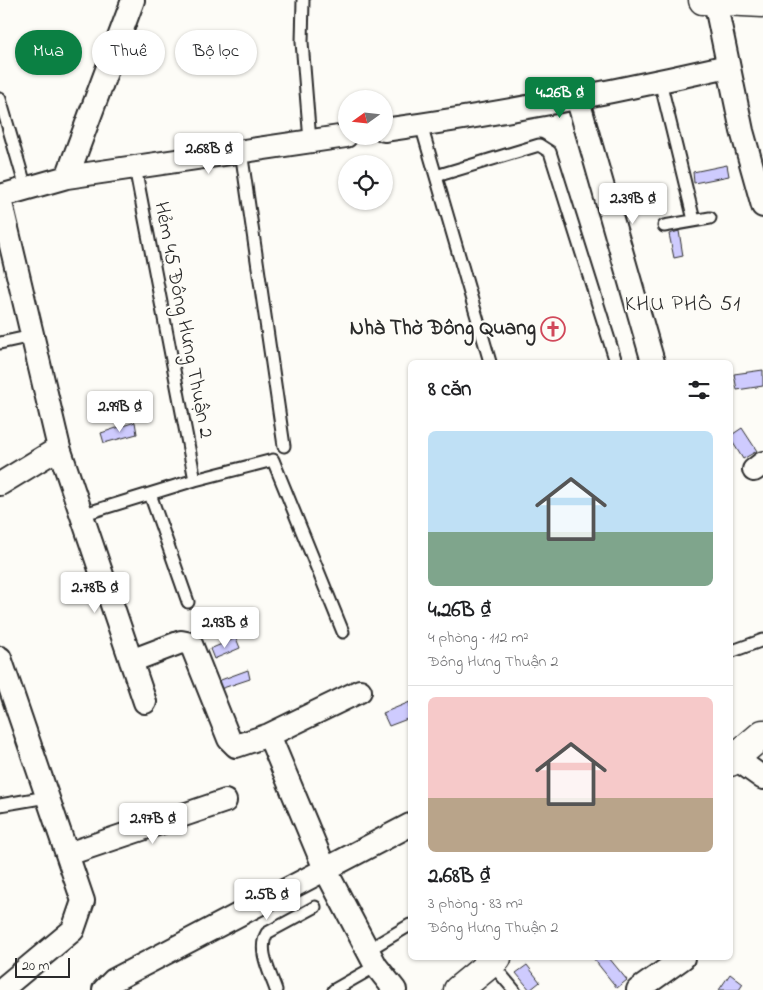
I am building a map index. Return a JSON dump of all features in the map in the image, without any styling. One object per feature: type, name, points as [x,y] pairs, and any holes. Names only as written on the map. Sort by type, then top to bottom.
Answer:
[{"type":"street","points":[[67,177],[133,0]]},
{"type":"street","points":[[703,0],[763,3]]},
{"type":"street","points":[[715,1],[742,131],[763,206]]},
{"type":"street","points":[[393,129],[577,97],[728,66]]},
{"type":"street","points":[[577,97],[652,360]]},
{"type":"street","points":[[145,702],[59,448],[0,197],[67,177],[338,137]]},
{"type":"street","points":[[0,484],[59,448]]},
{"type":"street","points":[[130,661],[186,641],[193,649],[232,744],[241,746],[269,735],[360,691]]},
{"type":"street","points":[[0,660],[83,901],[73,930],[1,990]]},
{"type":"street","points":[[733,759],[763,734]]},
{"type":"street","points":[[269,735],[325,869],[372,958],[395,990]]},
{"type":"street","points":[[733,761],[763,778]]},
{"type":"street","points":[[68,854],[226,801]]},
{"type":"street","points":[[104,990],[114,980],[408,827]]},
{"type":"street","points":[[458,990],[494,960]]},
{"type":"street","points":[[638,990],[681,960]]},
{"type":"lane","points":[[302,0],[302,42],[310,141]]},
{"type":"lane","points":[[660,81],[694,220]]},
{"type":"lane","points":[[0,99],[26,188]]},
{"type":"lane","points":[[421,125],[489,360]]},
{"type":"lane","points":[[436,176],[539,145],[550,152],[615,360]]},
{"type":"lane","points":[[241,151],[284,446]]},
{"type":"lane","name":"Hẻm 45 Đông Hưng Thuận 2","points":[[135,167],[195,480]]},
{"type":"lane","points":[[664,226],[710,218]]},
{"type":"lane","points":[[0,343],[32,336]]},
{"type":"lane","points":[[81,515],[195,480],[273,460],[343,632]]},
{"type":"lane","points":[[150,494],[188,602]]},
{"type":"lane","points":[[733,651],[763,640]]},
{"type":"lane","points":[[0,805],[47,797]]},
{"type":"lane","points":[[276,990],[262,947],[263,940],[267,933],[315,907]]},
{"type":"lane","points":[[334,990],[408,927]]},
{"type":"lane","points":[[494,960],[514,990]]},
{"type":"building","points":[[727,165],[729,176],[694,183],[693,172]]},
{"type":"building","points":[[679,231],[683,256],[674,258],[669,234]]},
{"type":"building","points":[[763,370],[763,386],[737,390],[734,374]]},
{"type":"building","points":[[135,422],[137,434],[104,443],[101,433]]},
{"type":"building","points":[[742,428],[757,451],[743,459],[733,443],[733,434]]},
{"type":"building","points":[[236,638],[240,648],[214,659],[210,649]]},
{"type":"building","points":[[248,670],[250,679],[220,689],[218,681]]},
{"type":"building","points":[[408,703],[408,719],[389,726],[383,713]]},
{"type":"building","points":[[595,960],[611,960],[627,980],[617,988]]},
{"type":"building","points":[[527,965],[540,982],[530,990],[516,973]]},
{"type":"building","points":[[730,974],[743,984],[739,990],[719,990]]},
{"type":"place","name":"Nhà Thờ Đông Quang","points":[[553,329]]},
{"type":"district","name":"KHU PHỐ 51","points":[[683,305]]}]
